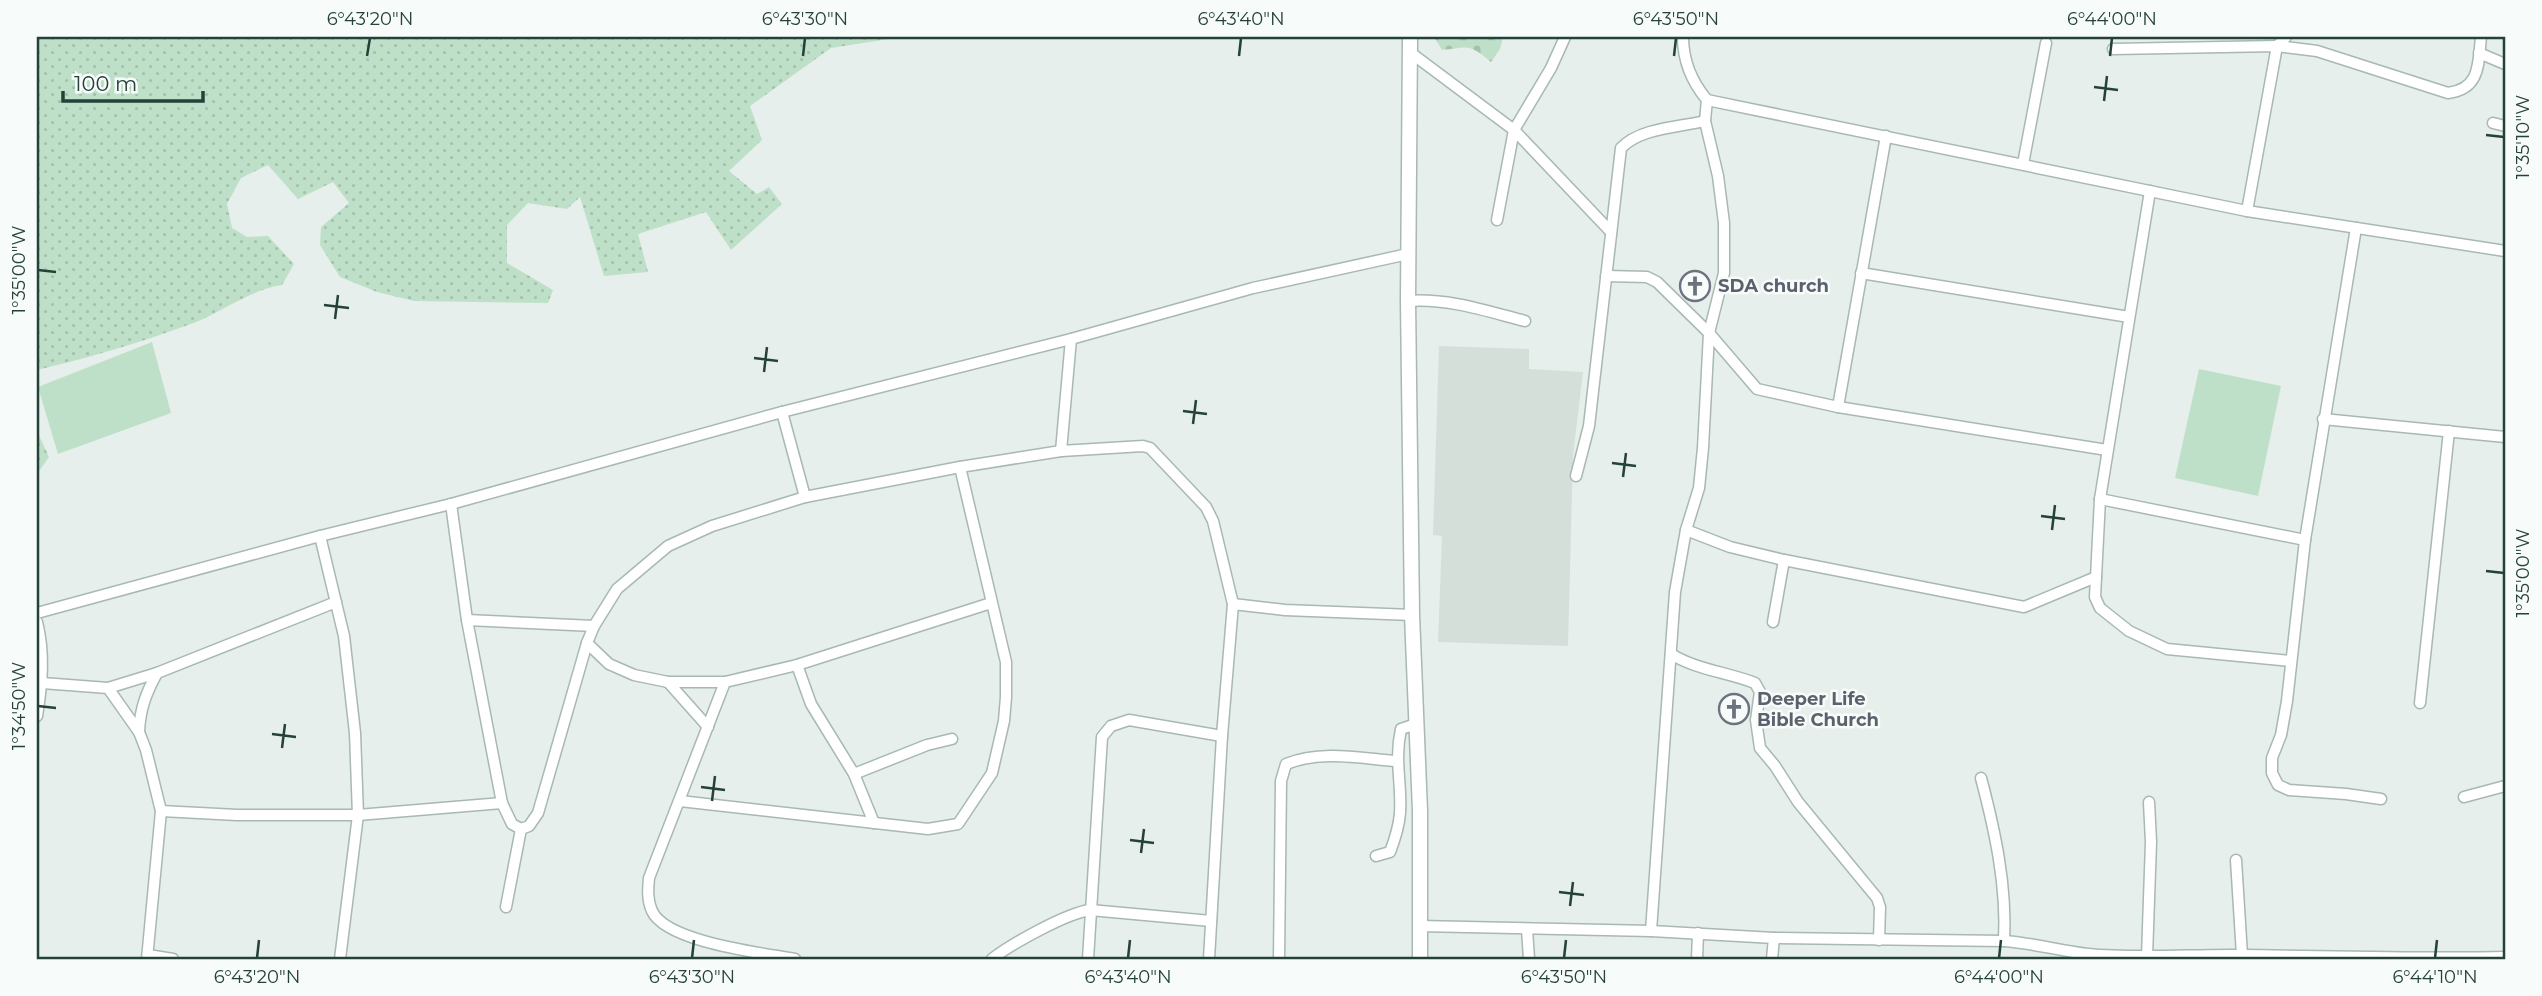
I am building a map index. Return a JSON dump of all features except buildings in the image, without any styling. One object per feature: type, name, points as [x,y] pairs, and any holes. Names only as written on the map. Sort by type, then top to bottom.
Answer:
[{"type":"street","points":[[1410,37],[1408,301],[1412,615],[1420,811],[1420,959]]},
{"type":"street","points":[[1497,220],[1514,130],[1551,68],[1565,37]]},
{"type":"street","points":[[1683,37],[1683,52],[1695,86],[1707,100],[2247,211],[2505,251]]},
{"type":"street","points":[[2247,211],[2277,46],[2286,37]]},
{"type":"street","points":[[2113,49],[2277,46],[2316,51],[2448,93],[2461,92],[2470,85],[2475,76],[2481,37]]},
{"type":"street","points":[[2023,164],[2046,43]]},
{"type":"street","points":[[1411,53],[1514,130],[1611,232]]},
{"type":"street","points":[[2479,53],[2505,64]]},
{"type":"street","points":[[1651,931],[1675,592],[1686,530],[1699,488],[1709,333],[1724,273],[1724,223],[1718,176],[1705,121],[1707,100]]},
{"type":"street","points":[[1577,476],[1589,426],[1621,148],[1628,141],[1640,136],[1705,121]]},
{"type":"street","points":[[2493,123],[2505,126]]},
{"type":"street","points":[[1838,407],[1886,136]]},
{"type":"street","points":[[2150,191],[2099,499],[2095,597],[2100,608],[2129,631],[2167,649],[2291,661]]},
{"type":"street","points":[[2356,228],[2323,419],[2281,735],[2272,758],[2272,773],[2278,785],[2289,790],[2381,799]]},
{"type":"street","points":[[37,613],[320,536],[451,504],[782,412],[1071,339],[1253,288],[1408,254]]},
{"type":"street","points":[[1861,273],[2129,317]]},
{"type":"street","points":[[1606,276],[1647,277],[1657,282],[1709,333],[1757,388],[1838,407],[2107,450]]},
{"type":"street","points":[[1408,301],[1428,299],[1525,321]]},
{"type":"street","points":[[1061,451],[1071,339]]},
{"type":"street","points":[[782,412],[805,497]]},
{"type":"street","points":[[2323,419],[2505,437]]},
{"type":"street","points":[[2420,703],[2449,431]]},
{"type":"street","points":[[451,504],[467,620],[502,803],[512,824],[521,828],[529,826],[538,813],[594,626],[617,589],[668,546],[712,526],[805,497],[960,467],[1061,451],[1143,446],[1150,448],[1206,507],[1213,521],[1233,604],[1209,959]]},
{"type":"street","points":[[680,801],[928,829],[958,824],[992,773],[1004,721],[1006,662],[960,467]]},
{"type":"street","points":[[2099,499],[2305,540]]},
{"type":"street","points":[[1686,530],[1730,547],[1784,560],[2024,607],[2096,577]]},
{"type":"street","points":[[320,536],[344,636],[355,733],[358,815],[340,959]]},
{"type":"street","points":[[1773,622],[1784,560]]},
{"type":"street","points":[[42,683],[108,688],[157,673],[336,602]]},
{"type":"street","points":[[587,643],[610,664],[634,675],[668,682],[725,682],[797,665],[991,603]]},
{"type":"street","points":[[1233,604],[1285,610],[1412,615]]},
{"type":"street","points":[[467,620],[594,626]]},
{"type":"street","points":[[37,622],[42,643],[42,683],[37,716]]},
{"type":"street","points":[[1671,654],[1706,670],[1755,683],[1760,692],[1756,720],[1760,748],[1798,802],[1877,898],[1880,907],[1879,940]]},
{"type":"street","points":[[797,665],[811,704],[854,774],[874,822]]},
{"type":"street","points":[[139,732],[140,711],[146,692],[157,673]]},
{"type":"street","points":[[668,682],[708,727]]},
{"type":"street","points":[[725,682],[649,878],[648,897],[652,913],[668,928],[703,941],[795,959]]},
{"type":"street","points":[[108,688],[139,732],[161,811],[148,957],[173,959]]},
{"type":"street","points":[[1088,959],[1102,737],[1111,726],[1129,720],[1222,736]]},
{"type":"street","points":[[1377,856],[1390,852],[1397,833],[1400,813],[1396,761],[1401,729],[1416,724]]},
{"type":"street","points":[[854,774],[927,745],[952,739]]},
{"type":"street","points":[[1279,959],[1281,781],[1286,764],[1303,757],[1322,754],[1396,761]]},
{"type":"street","points":[[1981,778],[1993,823],[1999,863],[2005,916],[2004,941]]},
{"type":"street","points":[[2464,797],[2505,786]]},
{"type":"street","points":[[2147,956],[2151,842],[2149,802]]},
{"type":"street","points":[[161,811],[237,815],[358,815],[502,803]]},
{"type":"street","points":[[1400,813],[1420,811]]},
{"type":"street","points":[[506,907],[521,828]]},
{"type":"street","points":[[2236,860],[2242,955]]},
{"type":"street","points":[[992,959],[1003,950],[1065,917],[1090,910],[1212,922]]},
{"type":"street","points":[[1419,926],[1651,931],[1774,938],[2004,941],[2128,958],[2242,955],[2435,959],[2505,957]]},
{"type":"street","points":[[1527,929],[1529,959]]},
{"type":"street","points":[[1698,933],[1698,959]]},
{"type":"street","points":[[1772,959],[1774,938]]},
{"type":"shaded area","points":[[1439,346],[1529,349],[1529,369],[1583,372],[1573,456],[1568,646],[1438,642],[1442,536],[1433,535]]},
{"type":"green space","points":[[37,37],[889,39],[831,48],[750,106],[762,140],[729,171],[757,194],[769,187],[782,204],[731,250],[706,212],[638,234],[648,272],[604,276],[580,197],[567,209],[528,203],[507,225],[507,263],[553,290],[548,303],[414,301],[377,292],[340,277],[320,245],[321,227],[349,203],[333,182],[298,199],[268,165],[241,178],[227,204],[232,228],[247,237],[268,236],[294,264],[282,285],[257,292],[170,332],[37,370]]},
{"type":"green space","points":[[1434,37],[1503,37],[1500,49],[1491,62],[1477,51],[1468,48],[1442,50]]},
{"type":"green space","points":[[152,342],[171,413],[58,454],[38,387]]},
{"type":"green space","points":[[2199,369],[2281,386],[2258,496],[2175,478]]},
{"type":"green space","points":[[37,431],[49,457],[37,474]]},
{"type":"place","name":"SDA church","points":[[1695,286]]},
{"type":"place","name":"Deeper Life Bible Church","points":[[1734,709]]}]
